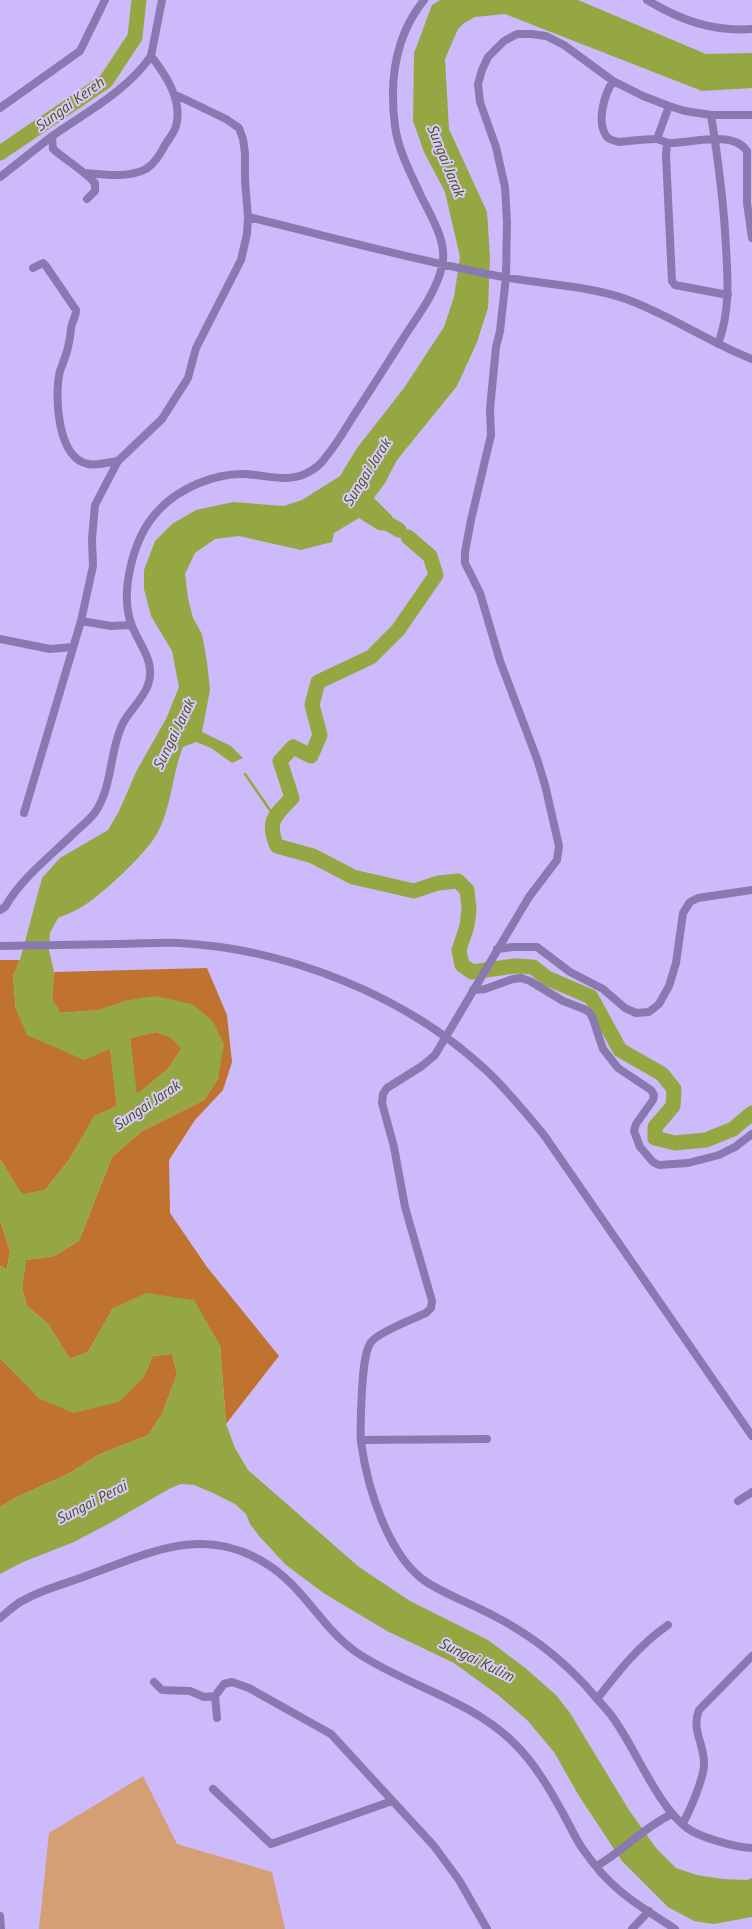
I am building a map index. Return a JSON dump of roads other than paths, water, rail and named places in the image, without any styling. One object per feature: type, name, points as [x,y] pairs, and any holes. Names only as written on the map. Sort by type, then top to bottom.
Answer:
[{"type":"street","points":[[0,108],[80,51],[105,0]]},
{"type":"street","points":[[0,177],[52,137],[101,104],[126,84],[151,56],[162,0]]},
{"type":"street","points":[[0,910],[5,907],[26,879],[95,813],[104,797],[118,735],[124,721],[148,687],[151,670],[148,656],[131,625],[128,599],[128,579],[131,561],[144,530],[157,511],[173,498],[207,480],[226,475],[291,478],[307,474],[323,461],[376,381],[429,296],[443,264],[442,246],[433,219],[404,159],[395,127],[393,90],[396,56],[405,30],[424,0]]},
{"type":"street","points":[[647,0],[670,14],[703,26],[721,29],[752,28]]},
{"type":"street","points":[[752,114],[711,115],[685,111],[669,106],[643,96],[613,81],[564,45],[546,36],[517,34],[504,41],[488,57],[482,70],[478,84],[480,102],[496,148],[505,187],[507,222],[502,277],[502,314],[496,347],[491,392],[490,409],[492,435],[471,520],[465,552],[466,563],[480,593],[500,661],[537,759],[545,785],[559,846],[558,860],[529,897],[435,1055],[422,1066],[395,1082],[383,1094],[382,1103],[394,1147],[405,1207],[432,1301],[431,1308],[426,1313],[379,1335],[369,1345],[362,1389],[361,1440],[372,1492],[390,1537],[406,1563],[427,1582],[498,1618],[548,1650],[584,1685],[611,1715],[672,1814],[688,1829],[743,1848],[752,1848]]},
{"type":"street","points":[[85,173],[110,176],[147,168],[159,156],[176,127],[177,114],[174,94],[161,69],[151,56]]},
{"type":"street","points":[[613,81],[608,88],[603,112],[602,124],[607,138],[619,142],[657,139],[667,143],[715,139],[738,144],[748,151],[747,203],[752,238]]},
{"type":"street","points":[[24,813],[81,621],[94,566],[92,539],[94,505],[118,461],[162,419],[188,378],[196,348],[241,260],[247,234],[248,217],[244,139],[239,128],[226,119],[174,94]]},
{"type":"street","points":[[657,139],[669,106]]},
{"type":"street","points":[[711,115],[725,224],[728,295],[723,330],[718,344]]},
{"type":"street","points":[[52,137],[53,149],[85,173],[95,184],[95,191],[88,199]]},
{"type":"street","points":[[667,143],[666,156],[672,281],[675,285],[728,295]]},
{"type":"street","points":[[248,217],[502,277],[577,288],[623,298],[674,320],[718,344],[752,359]]},
{"type":"street","points":[[33,268],[43,263],[76,310],[76,317],[72,323],[69,343],[60,372],[56,394],[63,436],[70,452],[79,460],[88,464],[118,461]]},
{"type":"street","points":[[81,621],[111,626],[131,625]]},
{"type":"street","points":[[0,639],[50,649],[73,647]]},
{"type":"street","points":[[497,949],[537,947],[570,972],[603,989],[625,1008],[636,1013],[649,1012],[659,1004],[669,986],[676,963],[684,913],[690,902],[698,898],[752,890]]},
{"type":"street","points":[[0,946],[178,943],[228,948],[292,962],[342,981],[396,1005],[446,1038],[468,1055],[509,1092],[544,1135],[752,1436]]},
{"type":"street","points":[[475,986],[485,989],[513,979],[521,978],[530,981],[563,1001],[584,1009],[590,1013],[603,1049],[618,1068],[652,1090],[654,1095],[653,1100],[636,1124],[634,1131],[640,1147],[653,1162],[659,1164],[688,1163],[719,1155],[736,1147],[752,1134]]},
{"type":"street","points":[[361,1440],[487,1439]]},
{"type":"street","points":[[738,1501],[752,1492]]},
{"type":"street","points":[[0,1618],[22,1600],[159,1549],[186,1544],[215,1545],[236,1549],[265,1562],[290,1581],[339,1638],[358,1653],[387,1670],[460,1704],[482,1718],[514,1743],[538,1773],[584,1852],[619,1890],[675,1929]]},
{"type":"street","points":[[596,1698],[623,1666],[650,1638],[668,1625]]},
{"type":"street","points":[[682,1824],[688,1816],[705,1765],[695,1720],[699,1710],[752,1656]]},
{"type":"street","points":[[154,1682],[162,1690],[190,1691],[204,1697],[215,1696]]},
{"type":"street","points":[[217,1718],[215,1696],[224,1684],[232,1682],[249,1688],[331,1734],[434,1846],[459,1880],[487,1929]]},
{"type":"street","points":[[213,1789],[271,1844],[392,1800]]},
{"type":"street","points":[[597,1866],[661,1819],[672,1814]]},
{"type":"street","points":[[632,1929],[649,1911]]},
{"type":"street","points":[[0,1916],[1,1929]]},
{"type":"water","points":[[440,0],[578,0],[706,54],[752,53],[752,88],[702,91],[505,14],[475,17],[464,23],[458,29],[445,59],[449,129],[487,212],[490,257],[488,308],[477,342],[457,386],[397,460],[385,483],[374,498],[392,516],[387,531],[378,530],[359,518],[334,533],[332,542],[301,550],[239,536],[215,539],[195,553],[185,574],[188,598],[193,618],[202,634],[207,662],[210,690],[202,732],[231,746],[243,758],[232,763],[211,748],[196,742],[183,747],[176,768],[163,822],[153,840],[134,862],[99,895],[80,908],[58,918],[50,933],[49,950],[54,972],[52,999],[60,1013],[99,1010],[129,1000],[155,996],[192,1004],[213,1021],[224,1044],[218,1079],[204,1100],[142,1131],[112,1157],[79,1241],[54,1256],[26,1260],[22,1289],[27,1306],[48,1324],[70,1359],[88,1352],[113,1308],[146,1293],[194,1300],[220,1345],[226,1424],[235,1448],[248,1470],[359,1567],[410,1601],[488,1640],[524,1667],[556,1695],[570,1713],[629,1810],[656,1848],[676,1868],[697,1875],[722,1879],[747,1880],[752,1878],[752,1917],[714,1924],[694,1921],[668,1907],[622,1861],[579,1796],[554,1752],[527,1720],[498,1695],[454,1663],[387,1631],[325,1594],[286,1565],[259,1536],[250,1524],[246,1514],[235,1504],[213,1493],[194,1485],[181,1484],[169,1489],[74,1542],[23,1562],[0,1574],[0,1507],[15,1498],[70,1473],[98,1455],[148,1435],[162,1414],[177,1374],[172,1354],[153,1356],[143,1378],[119,1402],[74,1413],[40,1399],[0,1358],[0,1266],[7,1269],[10,1251],[0,1220],[0,1159],[22,1194],[45,1190],[69,1160],[94,1116],[117,1106],[110,1049],[84,1060],[27,1035],[16,1010],[13,976],[20,960],[42,878],[60,858],[108,830],[119,811],[137,770],[166,719],[179,687],[172,651],[151,616],[144,589],[144,570],[155,541],[172,524],[196,510],[233,502],[284,506],[302,500],[340,476],[357,448],[404,388],[444,327],[454,297],[460,257],[445,192],[424,152],[413,121],[414,53],[432,5]],"holes":[[[156,1032],[170,1037],[181,1048],[168,1069],[137,1094],[130,1038]]]},
{"type":"waterway","name":"Sungai Kereh","points":[[0,153],[106,81],[135,37],[139,0]]},
{"type":"waterway","points":[[372,514],[399,530]]},
{"type":"waterway","points":[[408,537],[430,556],[436,575],[398,630],[371,657],[318,682],[312,705],[320,735],[311,756],[293,747],[280,761],[292,798],[277,814],[272,825],[272,831],[277,846],[313,856],[353,877],[414,891],[438,883],[458,881],[467,890],[469,909],[467,926],[459,950],[462,965],[472,972],[514,966],[533,967],[547,978],[591,997],[620,1050],[662,1074],[674,1089],[673,1106],[655,1127],[655,1138],[675,1143],[706,1140],[733,1129],[752,1113]]},
{"type":"waterway","points":[[245,774],[274,816]]},
{"type":"water label","name":"Sungai Jarak","points":[[446,161]]},
{"type":"water label","name":"Sungai Jarak","points":[[367,472]]},
{"type":"water label","name":"Sungai Jarak","points":[[174,734]]},
{"type":"water label","name":"Sungai Jarak","points":[[147,1105]]},
{"type":"water label","name":"Sungai Perai","points":[[92,1502]]},
{"type":"water label","name":"Sungai Kulim","points":[[477,1660]]}]
